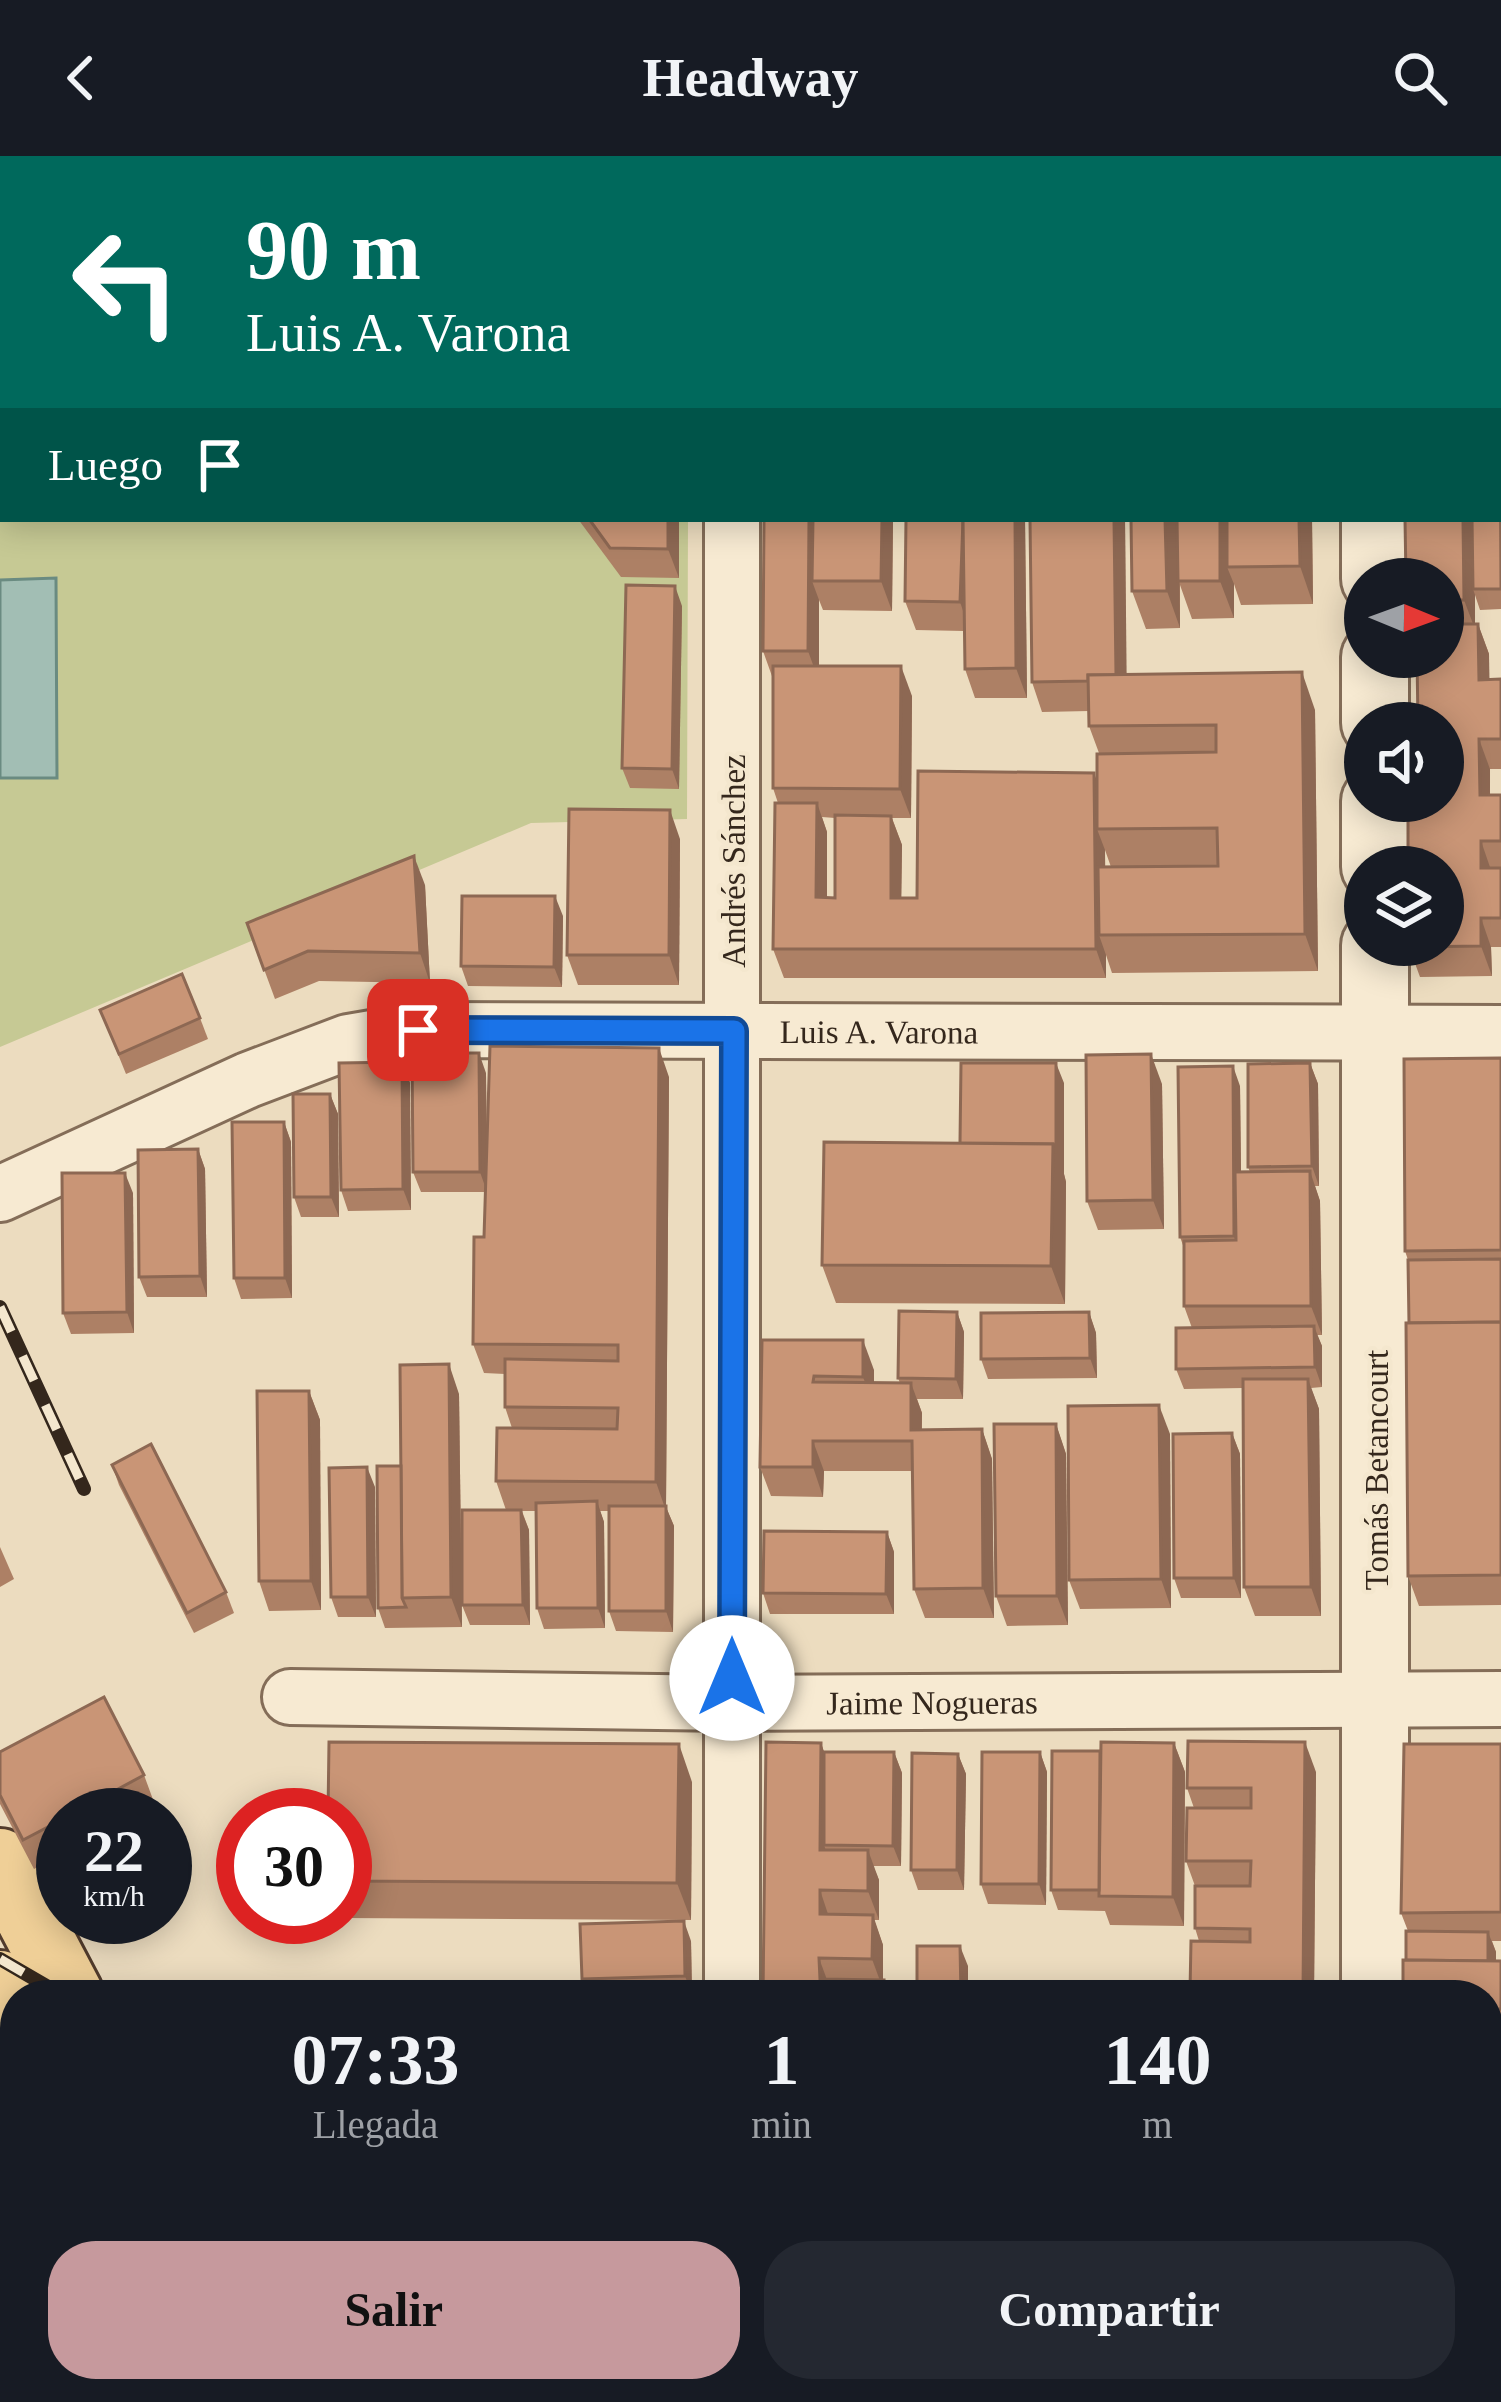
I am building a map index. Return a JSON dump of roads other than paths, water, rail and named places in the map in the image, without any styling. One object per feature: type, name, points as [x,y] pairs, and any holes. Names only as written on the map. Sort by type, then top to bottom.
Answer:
[{"type":"main road","points":[[0,1862],[62,1980]]},
{"type":"street","name":"Andrés Sánchez","points":[[732,522],[732,1980]]},
{"type":"street","points":[[1375,522],[1375,558]]},
{"type":"street","name":"Tomás Betancourt","points":[[1375,966],[1375,1980]]},
{"type":"street","name":"Luis A. Varona","points":[[0,1194],[248,1081],[348,1042],[418,1030],[1501,1034]]},
{"type":"street","name":"Jaime Nogueras","points":[[290,1697],[732,1703],[1501,1699]]},
{"type":"water","points":[[56,578],[57,778],[0,778],[0,580]]},
{"type":"railway","points":[[0,1307],[84,1489]]},
{"type":"railway","points":[[0,1959],[36,1980]]}]
